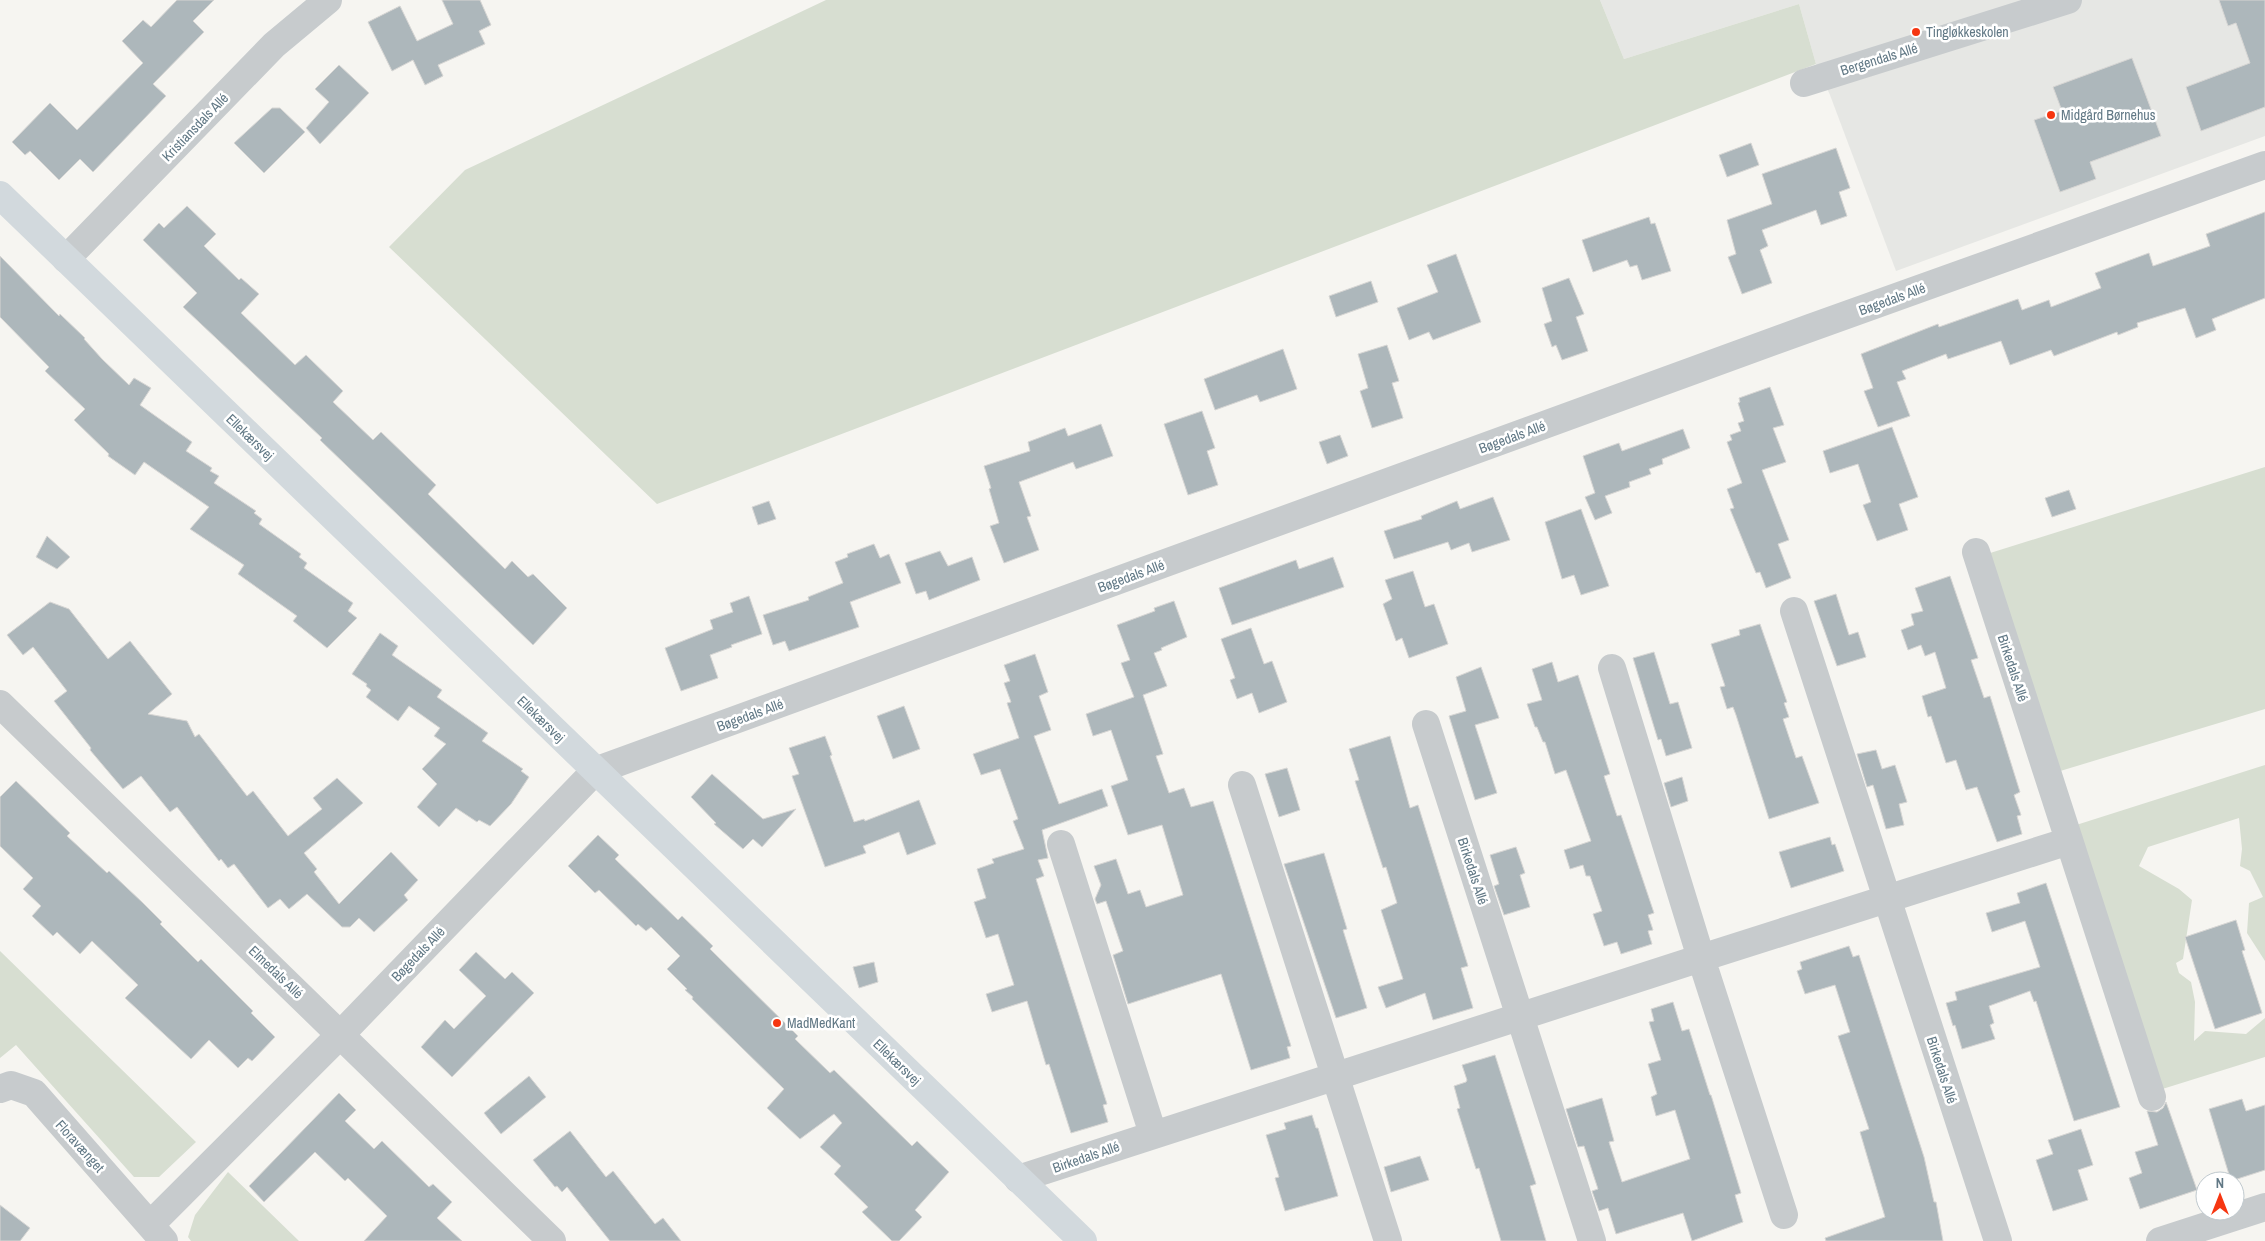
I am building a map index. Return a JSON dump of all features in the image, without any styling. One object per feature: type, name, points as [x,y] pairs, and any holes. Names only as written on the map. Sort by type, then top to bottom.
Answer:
[{"type":"street","name":"Kristiansdals Allé","points":[[66,259],[274,45],[328,0]]},
{"type":"street","name":"Bergendals Allé","points":[[1804,83],[2068,0]]},
{"type":"street","name":"Bøgedals Allé","points":[[157,1233],[340,1035],[595,771],[1800,332],[2265,165]]},
{"type":"street","name":"Ellekærsvej","points":[[0,194],[1083,1241]]},
{"type":"street","name":"Birkedals Allé","points":[[1976,552],[2152,1097]]},
{"type":"street","name":"Birkedals Allé","points":[[1794,611],[1998,1241]]},
{"type":"street","points":[[1612,668],[1701,958],[1784,1215]]},
{"type":"street","name":"Elmedals Allé","points":[[0,704],[552,1241]]},
{"type":"street","name":"Birkedals Allé","points":[[1426,724],[1592,1241]]},
{"type":"street","points":[[1242,785],[1388,1241]]},
{"type":"street","name":"Birkedals Allé","points":[[1018,1179],[1153,1134],[2069,841]]},
{"type":"street","points":[[1061,844],[1153,1134]]},
{"type":"street","name":"Floravænget","points":[[0,1089],[11,1085],[34,1093],[157,1233]]},
{"type":"street","points":[[2160,1241],[2265,1207]]},
{"type":"shaded area","points":[[826,0],[1600,0],[1624,59],[1799,4],[1816,64],[657,504],[389,247],[465,170]]},
{"type":"shaded area","name":"Midgård Børnehus","points":[[1600,0],[2265,0],[2265,136],[1896,271],[1830,95],[1816,64],[1799,4],[1624,59]]},
{"type":"shaded area","points":[[2265,467],[2265,709],[2057,772],[1987,554]]},
{"type":"shaded area","points":[[2265,765],[2265,961],[2247,933],[2249,903],[2263,897],[2250,871],[2240,866],[2242,849],[2239,818],[2148,847],[2139,866],[2179,889],[2192,900],[2183,959],[2176,963],[2179,973],[2191,982],[2195,1002],[2194,1041],[2205,1031],[2246,1034],[2265,1018],[2265,1057],[2156,1091],[2073,826]]},
{"type":"shaded area","points":[[0,951],[196,1142],[159,1177],[134,1177],[16,1045],[0,1058]]},
{"type":"shaded area","points":[[228,1172],[299,1241],[191,1241],[188,1237],[195,1215]]},
{"type":"building","points":[[177,0],[214,0],[193,21],[204,32],[153,84],[166,96],[93,172],[80,159],[59,180],[30,151],[25,155],[12,142],[50,103],[77,130],[143,63],[122,41],[143,20],[151,27]]},
{"type":"building","points":[[442,0],[480,0],[491,25],[479,31],[485,44],[438,65],[443,76],[425,85],[413,60],[392,71],[368,22],[400,6],[417,41],[453,24]]},
{"type":"building","points":[[2219,0],[2265,0],[2265,107],[2201,131],[2186,87],[2250,63],[2236,23],[2228,26]]},
{"type":"building","points":[[2132,58],[2161,136],[2090,162],[2096,179],[2060,192],[2034,120],[2062,111],[2053,87]]},
{"type":"building","points":[[339,65],[369,93],[320,144],[306,128],[329,102],[315,89]]},
{"type":"building","points":[[272,108],[280,108],[305,132],[264,173],[234,143]]},
{"type":"building","points":[[1751,143],[1759,165],[1727,177],[1719,155]]},
{"type":"building","points":[[1836,148],[1850,188],[1839,192],[1847,216],[1821,225],[1816,210],[1762,230],[1768,246],[1760,250],[1772,283],[1742,294],[1728,257],[1736,254],[1727,220],[1772,204],[1762,174]]},
{"type":"building","points":[[187,206],[216,234],[204,246],[239,280],[241,278],[259,294],[241,313],[295,365],[306,355],[343,391],[333,402],[373,440],[381,432],[436,485],[428,494],[505,569],[512,561],[528,577],[533,574],[567,608],[533,645],[320,440],[322,438],[183,307],[197,293],[143,240],[159,223],[164,228]]},
{"type":"building","points":[[2265,212],[2265,298],[2212,319],[2216,330],[2196,338],[2185,308],[2137,323],[2138,327],[2118,335],[2117,332],[2054,356],[2051,350],[2010,365],[2001,341],[1948,359],[1946,354],[1902,371],[1906,379],[1897,382],[1910,416],[1878,427],[1864,391],[1873,388],[1861,354],[1938,324],[1939,327],[2018,299],[2022,310],[2049,300],[2051,307],[2101,288],[2095,273],[2149,253],[2153,266],[2210,246],[2206,234]]},
{"type":"building","points":[[1649,217],[1651,224],[1655,223],[1671,271],[1642,280],[1637,265],[1630,267],[1627,260],[1593,272],[1582,240]]},
{"type":"building","points":[[1456,254],[1481,322],[1433,340],[1429,332],[1409,340],[1397,308],[1438,292],[1427,265]]},
{"type":"building","points":[[0,256],[59,316],[60,314],[85,338],[102,359],[129,385],[134,378],[151,388],[140,405],[192,442],[186,451],[212,468],[210,471],[219,476],[214,483],[256,511],[254,513],[262,519],[259,524],[301,554],[299,557],[307,563],[304,568],[353,603],[348,611],[357,618],[327,648],[293,621],[297,616],[238,574],[244,565],[190,529],[209,507],[144,462],[135,475],[108,456],[109,454],[74,420],[85,409],[45,371],[49,367],[0,317]]},
{"type":"building","points":[[1569,278],[1584,314],[1576,317],[1588,351],[1562,360],[1556,345],[1552,347],[1544,324],[1552,321],[1542,288]]},
{"type":"building","points":[[1371,281],[1378,302],[1336,317],[1329,296]]},
{"type":"building","points":[[1387,345],[1399,381],[1392,383],[1403,418],[1372,428],[1360,391],[1368,388],[1358,354]]},
{"type":"building","points":[[1283,349],[1297,389],[1260,402],[1257,395],[1215,410],[1204,379]]},
{"type":"building","points":[[1770,387],[1784,425],[1773,428],[1786,462],[1762,470],[1789,540],[1778,544],[1791,578],[1766,588],[1760,572],[1756,573],[1730,509],[1734,508],[1727,489],[1742,483],[1727,442],[1732,440],[1730,435],[1741,431],[1738,423],[1744,421],[1738,403],[1740,402],[1739,398]]},
{"type":"building","points":[[1202,411],[1215,448],[1207,451],[1218,485],[1188,495],[1164,424]]},
{"type":"building","points":[[1101,424],[1113,456],[1076,469],[1073,462],[1019,482],[1031,516],[1027,517],[1039,550],[1004,563],[990,526],[999,523],[984,466],[1030,451],[1028,442],[1065,428],[1068,436]]},
{"type":"building","points":[[1892,427],[1918,497],[1899,504],[1908,530],[1877,541],[1863,505],[1871,502],[1858,464],[1830,473],[1823,451]]},
{"type":"building","points":[[1683,429],[1690,448],[1662,459],[1663,464],[1649,469],[1651,474],[1629,482],[1630,487],[1605,496],[1612,513],[1595,520],[1585,497],[1595,493],[1583,456],[1619,443],[1622,451]]},
{"type":"building","points":[[1340,435],[1348,456],[1327,464],[1319,442]]},
{"type":"building","points":[[2069,490],[2076,509],[2052,517],[2045,498]]},
{"type":"building","points":[[1493,497],[1510,540],[1472,552],[1469,543],[1451,550],[1448,542],[1394,559],[1384,531],[1422,519],[1421,516],[1457,501],[1460,509]]},
{"type":"building","points":[[769,501],[776,519],[758,525],[752,507]]},
{"type":"building","points":[[1581,509],[1609,586],[1581,595],[1574,575],[1562,579],[1545,522]]},
{"type":"building","points":[[47,536],[70,557],[57,569],[36,557]]},
{"type":"building","points":[[874,544],[880,558],[889,554],[901,583],[850,602],[859,627],[789,651],[785,641],[773,645],[763,615],[809,600],[808,597],[843,583],[835,562],[848,557],[847,554]]},
{"type":"building","points":[[940,551],[948,566],[972,557],[980,580],[929,600],[926,591],[916,594],[905,563]]},
{"type":"building","points":[[1333,557],[1344,587],[1232,625],[1219,588],[1296,560],[1299,569]]},
{"type":"building","points":[[1413,571],[1425,607],[1434,604],[1448,644],[1409,658],[1402,638],[1396,641],[1383,604],[1392,599],[1385,580]]},
{"type":"building","points":[[1950,576],[1978,658],[1971,660],[1984,698],[1990,696],[2020,792],[2014,795],[2021,815],[2017,816],[2022,834],[1997,842],[1977,787],[1966,790],[1956,760],[1946,763],[1931,716],[1928,717],[1922,696],[1946,688],[1935,652],[1925,656],[1921,645],[1908,650],[1901,630],[1914,625],[1911,614],[1923,611],[1915,588]]},
{"type":"building","points":[[1836,594],[1849,635],[1858,632],[1866,657],[1837,666],[1814,601]]},
{"type":"building","points":[[749,596],[762,634],[710,655],[718,678],[681,691],[665,648],[713,629],[710,620],[733,612],[730,603]]},
{"type":"building","points":[[1174,601],[1187,637],[1154,653],[1167,686],[1143,695],[1163,754],[1156,756],[1169,793],[1184,788],[1191,807],[1213,801],[1291,1046],[1287,1047],[1290,1058],[1251,1070],[1221,974],[1128,1004],[1113,955],[1123,951],[1106,901],[1097,904],[1095,899],[1101,885],[1094,866],[1116,859],[1128,894],[1140,890],[1146,907],[1183,895],[1162,825],[1128,835],[1111,786],[1128,780],[1111,730],[1093,736],[1086,714],[1134,697],[1121,663],[1130,660],[1117,625],[1155,611],[1154,608]]},
{"type":"building","points":[[50,602],[69,609],[108,659],[130,641],[172,694],[148,714],[187,721],[195,737],[199,734],[247,796],[253,791],[288,836],[322,809],[313,798],[337,778],[363,803],[304,853],[317,869],[314,872],[339,904],[391,852],[418,880],[404,895],[408,900],[374,932],[359,918],[350,927],[342,927],[307,894],[289,909],[280,899],[268,908],[234,864],[228,868],[221,859],[219,861],[177,807],[170,812],[141,776],[123,789],[90,750],[91,748],[54,701],[67,691],[33,647],[23,655],[7,635]]},
{"type":"building","points":[[1760,624],[1787,702],[1784,703],[1789,717],[1783,719],[1796,758],[1802,756],[1819,803],[1769,819],[1733,707],[1727,709],[1720,687],[1725,686],[1711,644],[1740,635],[1739,630]]},
{"type":"building","points":[[1251,628],[1264,664],[1272,661],[1287,702],[1259,713],[1252,693],[1237,699],[1230,680],[1235,678],[1221,639]]},
{"type":"building","points":[[380,633],[398,646],[392,655],[442,690],[437,697],[488,733],[482,741],[523,769],[521,771],[529,777],[511,804],[490,826],[479,820],[477,822],[456,808],[439,827],[417,807],[437,784],[422,769],[446,744],[434,736],[440,728],[409,706],[398,721],[366,697],[371,690],[366,686],[367,684],[352,674]]},
{"type":"building","points":[[1654,652],[1670,704],[1678,702],[1692,748],[1666,756],[1661,739],[1658,740],[1633,658]]},
{"type":"building","points":[[1035,654],[1048,692],[1039,696],[1051,730],[1034,736],[1059,804],[1102,789],[1108,806],[1042,830],[1048,858],[1038,860],[1044,876],[1036,879],[1107,1104],[1103,1105],[1108,1122],[1071,1133],[1049,1064],[1046,1065],[1027,1001],[992,1012],[986,994],[1014,985],[998,934],[986,938],[974,902],[986,898],[977,869],[994,863],[992,859],[1024,849],[1013,821],[1018,819],[1000,769],[981,775],[973,754],[1019,738],[1007,703],[1011,702],[1004,683],[1010,681],[1004,665]]},
{"type":"building","points":[[1552,662],[1558,682],[1578,675],[1610,774],[1604,776],[1617,816],[1621,815],[1654,913],[1648,915],[1653,930],[1648,931],[1652,944],[1621,954],[1617,942],[1604,946],[1593,914],[1602,911],[1590,876],[1586,876],[1583,865],[1570,869],[1564,850],[1591,841],[1566,770],[1555,774],[1545,742],[1543,742],[1537,727],[1535,727],[1527,704],[1542,700],[1532,669]]},
{"type":"building","points":[[1481,667],[1499,718],[1475,725],[1497,793],[1475,800],[1449,716],[1466,711],[1456,677]]},
{"type":"building","points":[[904,706],[920,749],[893,759],[877,716]]},
{"type":"building","points":[[825,736],[832,755],[830,756],[854,822],[864,819],[865,821],[919,800],[936,844],[907,855],[899,832],[863,846],[866,853],[825,867],[792,776],[799,774],[789,748]]},
{"type":"building","points":[[1390,736],[1410,808],[1418,805],[1468,966],[1461,968],[1473,1008],[1433,1020],[1425,993],[1386,1008],[1378,987],[1403,979],[1381,910],[1397,903],[1386,867],[1383,868],[1355,781],[1359,780],[1349,749]]},
{"type":"building","points":[[1876,750],[1882,769],[1895,765],[1907,802],[1899,804],[1904,825],[1886,829],[1873,785],[1867,787],[1857,754]]},
{"type":"building","points":[[1287,768],[1300,810],[1279,817],[1265,774]]},
{"type":"building","points":[[712,774],[763,819],[796,809],[762,847],[753,839],[743,849],[714,824],[716,823],[691,797]]},
{"type":"building","points":[[1682,777],[1688,801],[1671,807],[1664,783]]},
{"type":"building","points":[[16,781],[70,833],[67,836],[107,873],[109,871],[143,903],[162,922],[160,924],[198,962],[201,959],[253,1011],[251,1013],[275,1037],[252,1061],[248,1058],[238,1068],[209,1040],[191,1059],[125,998],[138,985],[92,941],[80,954],[57,932],[53,936],[32,916],[41,906],[23,889],[33,878],[0,846],[0,797]]},
{"type":"building","points":[[598,835],[619,855],[615,859],[678,920],[682,916],[713,946],[710,949],[798,1036],[795,1039],[830,1073],[834,1070],[912,1146],[917,1141],[949,1172],[915,1210],[922,1217],[899,1241],[892,1241],[862,1212],[868,1207],[834,1174],[841,1166],[820,1147],[842,1123],[834,1114],[800,1139],[767,1108],[784,1089],[692,999],[693,997],[685,990],[687,989],[667,969],[680,956],[651,927],[646,931],[638,924],[636,926],[599,890],[595,893],[568,866]]},
{"type":"building","points":[[1830,837],[1832,845],[1835,844],[1844,871],[1791,888],[1779,852]]},
{"type":"building","points":[[1516,847],[1525,873],[1520,875],[1530,907],[1504,915],[1494,886],[1499,884],[1490,855]]},
{"type":"building","points":[[1324,853],[1347,929],[1343,930],[1367,1008],[1336,1018],[1284,864]]},
{"type":"building","points":[[2046,883],[2120,1107],[2074,1121],[2036,1001],[2034,1002],[2030,991],[1989,1006],[1994,1023],[1990,1025],[1995,1039],[1962,1049],[1946,1003],[1957,1000],[1955,992],[2040,967],[2025,921],[1992,932],[1986,913],[2020,903],[2017,893]]},
{"type":"building","points":[[2236,920],[2245,950],[2242,951],[2262,1013],[2215,1029],[2185,937]]},
{"type":"building","points":[[1849,946],[1853,957],[1859,955],[1924,1157],[1934,1202],[1936,1202],[1943,1241],[1826,1241],[1825,1238],[1885,1217],[1860,1132],[1869,1129],[1838,1036],[1850,1032],[1835,985],[1805,994],[1797,971],[1802,969],[1800,962]]},
{"type":"building","points":[[476,952],[505,979],[512,972],[534,993],[452,1077],[421,1047],[445,1020],[454,1029],[486,996],[459,970]]},
{"type":"building","points":[[874,962],[878,982],[859,988],[853,967]]},
{"type":"building","points":[[1673,1002],[1682,1031],[1689,1029],[1741,1193],[1735,1195],[1743,1222],[1692,1241],[1683,1213],[1616,1234],[1608,1208],[1599,1211],[1592,1191],[1598,1189],[1584,1146],[1578,1147],[1566,1109],[1602,1098],[1614,1141],[1609,1142],[1622,1182],[1690,1159],[1675,1110],[1656,1116],[1651,1097],[1657,1094],[1648,1064],[1661,1060],[1649,1022],[1654,1021],[1651,1009]]},
{"type":"building","points":[[1495,1055],[1536,1184],[1530,1186],[1546,1241],[1501,1241],[1479,1168],[1476,1169],[1457,1109],[1460,1108],[1454,1086],[1467,1080],[1462,1065]]},
{"type":"building","points":[[529,1076],[546,1097],[501,1134],[484,1113]]},
{"type":"building","points":[[339,1093],[356,1110],[345,1121],[374,1149],[382,1141],[429,1187],[433,1184],[452,1202],[437,1218],[462,1241],[364,1241],[387,1216],[348,1178],[345,1181],[315,1152],[264,1202],[249,1186]]},
{"type":"building","points":[[2242,1099],[2246,1111],[2265,1105],[2265,1170],[2245,1176],[2245,1171],[2228,1171],[2209,1109]]},
{"type":"building","points":[[2166,1102],[2195,1184],[2195,1191],[2140,1209],[2129,1178],[2142,1173],[2135,1152],[2158,1145],[2147,1111],[2157,1112],[2163,1108]]},
{"type":"building","points":[[1312,1115],[1316,1128],[1318,1128],[1338,1196],[1285,1211],[1275,1178],[1279,1177],[1266,1135],[1286,1129],[1284,1123]]},
{"type":"building","points":[[2081,1129],[2093,1165],[2078,1170],[2088,1200],[2053,1211],[2036,1160],[2053,1154],[2048,1140]]},
{"type":"building","points":[[570,1131],[606,1177],[613,1171],[655,1224],[663,1218],[681,1241],[610,1241],[567,1187],[562,1192],[557,1186],[555,1187],[533,1160]]},
{"type":"building","points":[[1420,1156],[1429,1180],[1391,1192],[1384,1167]]},
{"type":"building","points":[[0,1205],[30,1228],[20,1241],[0,1241]]},
{"type":"place","name":"Tingløkkeskolen","points":[[1916,32]]},
{"type":"place","name":"Midgård Børnehus","points":[[2051,115]]},
{"type":"place","name":"MadMedKant","points":[[777,1023]]}]
